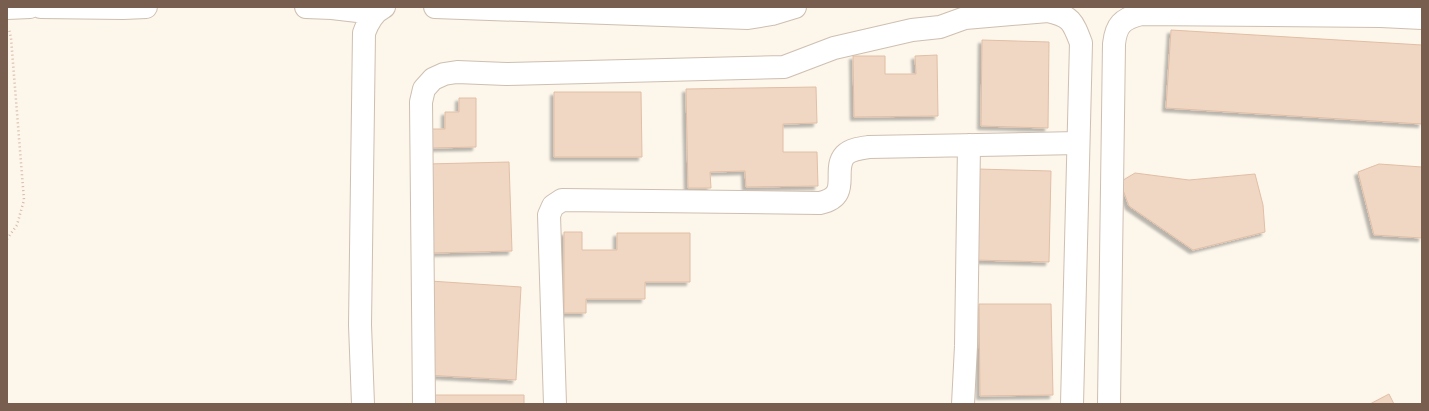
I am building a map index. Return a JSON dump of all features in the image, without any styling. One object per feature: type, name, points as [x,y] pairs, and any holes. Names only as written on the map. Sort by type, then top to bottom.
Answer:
[{"type":"street","points":[[7,8],[30,7]]},
{"type":"street","points":[[41,7],[146,7]]},
{"type":"street","points":[[306,7],[380,9]]},
{"type":"street","points":[[435,7],[748,18],[772,14],[795,7]]},
{"type":"street","points":[[363,404],[360,325],[364,33],[368,23],[380,9]]},
{"type":"street","points":[[424,404],[421,102],[424,89],[433,79],[444,74],[457,72],[514,74],[784,67],[834,48],[912,30],[940,27],[965,18],[1048,11],[1061,14],[1073,24],[1081,43],[1072,404]]},
{"type":"street","points":[[1109,404],[1114,44],[1115,32],[1122,22],[1130,16],[1141,14],[1381,16],[1422,18]]},
{"type":"street","points":[[555,404],[549,215],[552,206],[562,200],[820,203],[828,202],[835,196],[839,189],[841,161],[846,154],[856,149],[869,147],[1078,143]]},
{"type":"street","points":[[963,404],[966,346],[969,145]]},
{"type":"path","points":[[7,25],[11,38],[24,200],[17,225],[7,239]]},
{"type":"building","points":[[1171,30],[1422,45],[1422,124],[1166,108]]},
{"type":"building","points":[[982,40],[1049,42],[1048,128],[981,126]]},
{"type":"building","points":[[937,55],[938,116],[854,117],[853,56],[885,56],[885,74],[916,74],[915,56]]},
{"type":"building","points":[[816,87],[817,123],[783,124],[783,152],[817,152],[818,186],[746,187],[745,171],[710,172],[711,188],[688,188],[686,89]]},
{"type":"building","points":[[554,92],[641,92],[642,157],[554,157]]},
{"type":"building","points":[[459,98],[476,98],[476,147],[431,148],[431,129],[445,129],[445,112],[459,112]]},
{"type":"building","points":[[509,162],[512,251],[430,253],[427,164]]},
{"type":"building","points":[[1379,164],[1422,167],[1422,238],[1374,235],[1358,172]]},
{"type":"building","points":[[977,169],[1051,171],[1049,262],[976,260]]},
{"type":"building","points":[[1135,173],[1189,180],[1255,174],[1263,205],[1265,232],[1193,250],[1129,206],[1120,182]]},
{"type":"building","points":[[564,232],[582,232],[582,250],[617,250],[617,233],[690,233],[690,282],[645,282],[645,299],[586,299],[586,313],[564,313]]},
{"type":"building","points":[[430,281],[521,287],[516,380],[425,375]]},
{"type":"building","points":[[979,304],[1051,304],[1053,395],[980,396]]},
{"type":"building","points":[[1389,394],[1394,404],[1370,404]]},
{"type":"building","points":[[429,395],[524,395],[524,404],[429,404]]}]
